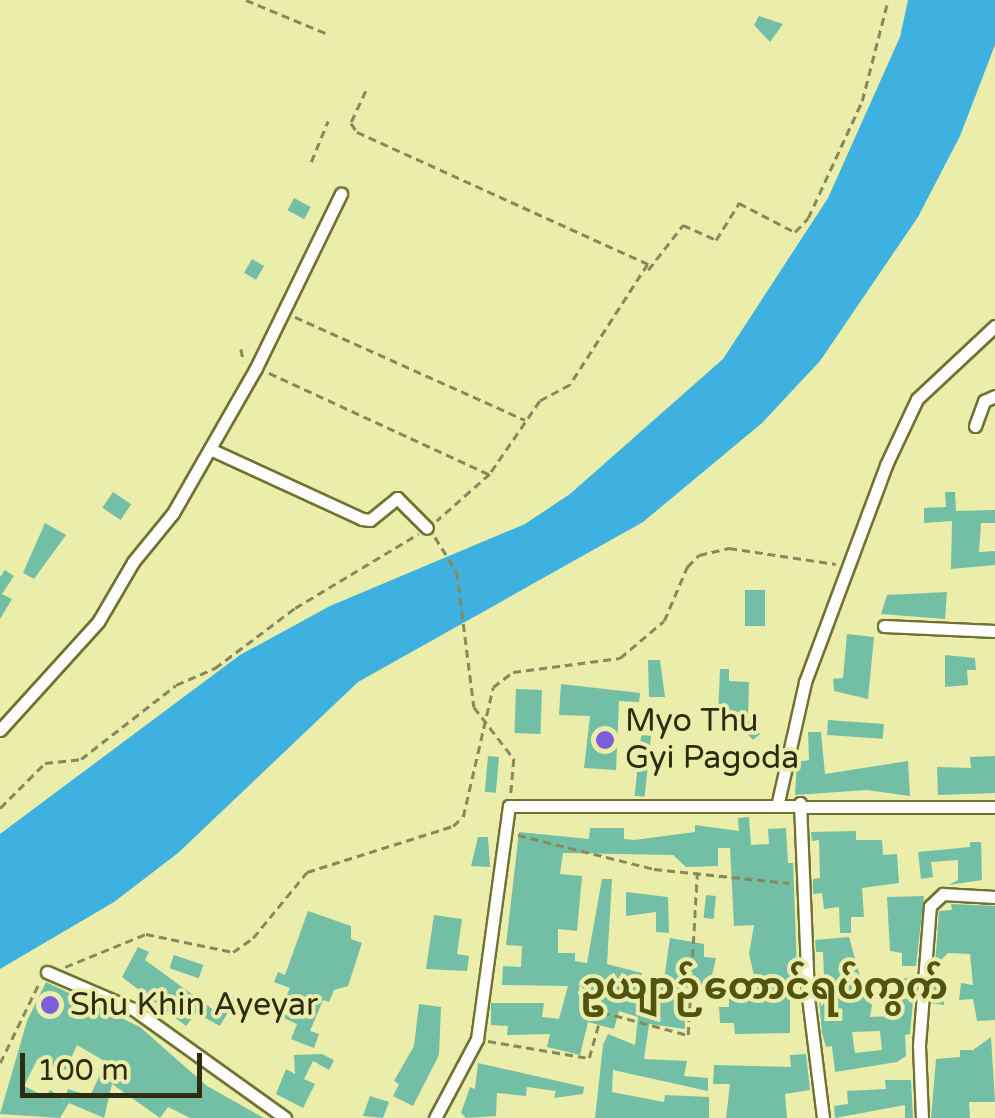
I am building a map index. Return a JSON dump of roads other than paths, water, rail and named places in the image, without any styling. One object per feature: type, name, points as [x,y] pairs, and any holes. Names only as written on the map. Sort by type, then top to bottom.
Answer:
[{"type":"street","points":[[0,730],[98,622],[210,449],[256,368],[341,194]]},
{"type":"street","points":[[778,802],[805,682],[847,566],[917,400],[995,326]]},
{"type":"street","points":[[974,426],[984,401],[995,396]]},
{"type":"street","points":[[210,449],[362,519],[370,520],[398,498],[427,528]]},
{"type":"street","points":[[884,626],[995,631]]},
{"type":"street","points":[[435,1118],[477,1039],[502,831],[510,806],[778,802],[995,808]]},
{"type":"street","points":[[800,803],[800,883],[823,1118]]},
{"type":"street","points":[[922,1118],[919,1045],[930,906],[943,894],[994,898]]},
{"type":"street","points":[[47,972],[133,1009],[280,1117]]},
{"type":"water","points":[[908,0],[995,0],[995,45],[960,136],[918,217],[820,361],[762,423],[643,522],[358,682],[178,853],[114,902],[0,969],[0,834],[240,655],[330,606],[525,524],[570,494],[723,359],[828,198],[900,37]]},
{"type":"place","name":"Myo Thu Gyi Pagoda","points":[[605,740]]},
{"type":"place","name":"Shu Khin Ayeyar","points":[[50,1005]]},
{"type":"district","name":"ဥယျာဉ်တောင်ရပ်ကွက်","points":[[764,988]]}]
